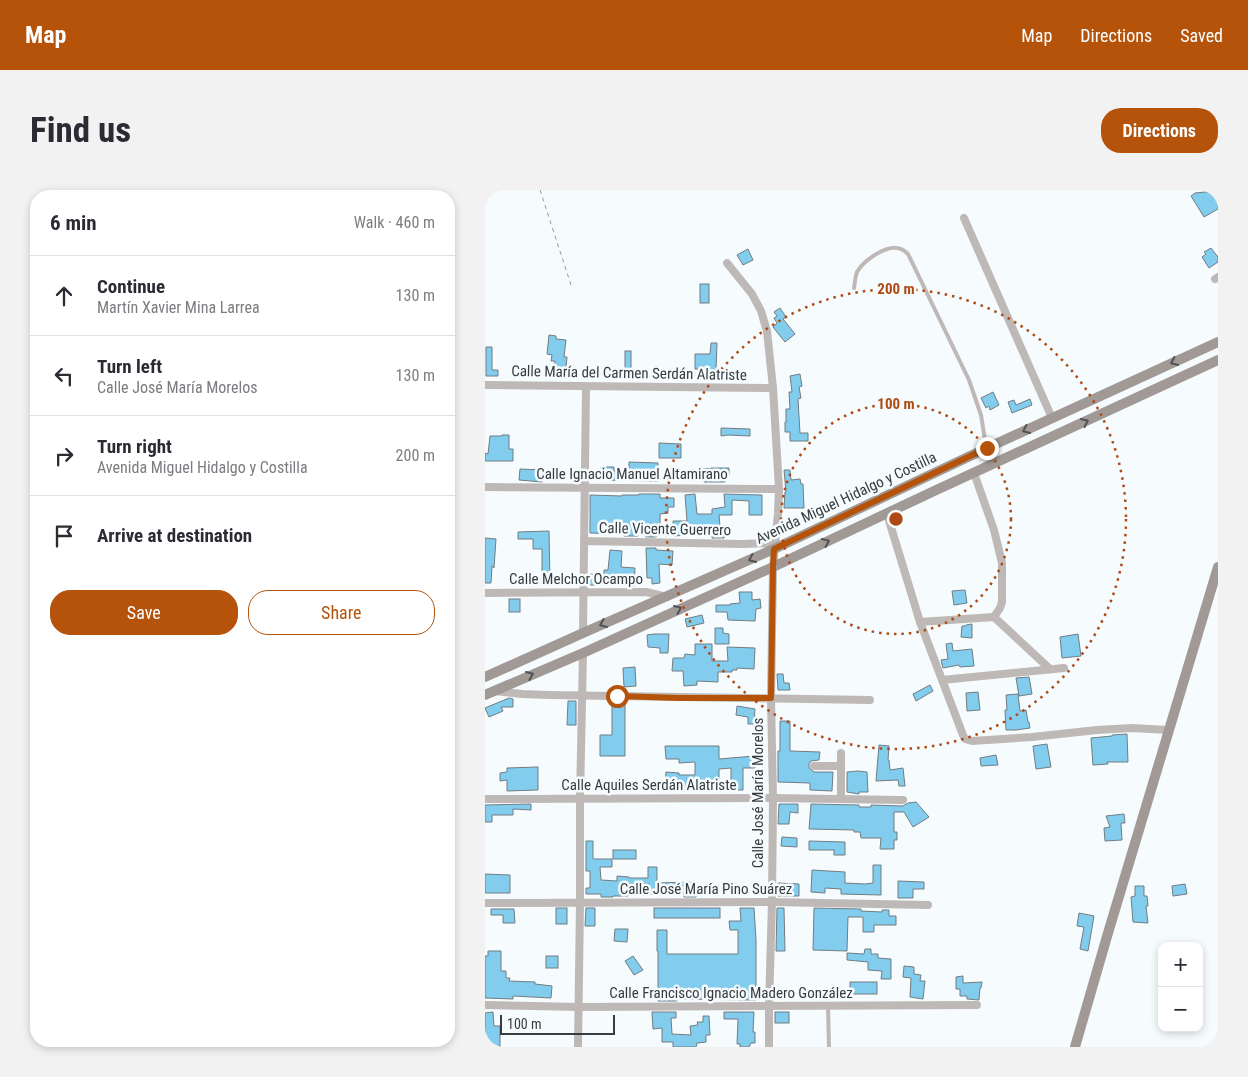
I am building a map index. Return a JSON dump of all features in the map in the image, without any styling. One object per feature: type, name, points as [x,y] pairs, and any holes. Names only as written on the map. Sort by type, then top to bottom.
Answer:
[{"type":"main road","name":"Avenida Miguel Hidalgo y Costilla","points":[[485,677],[667,597],[1218,342]]},
{"type":"main road","name":"Avenida Miguel Hidalgo y Costilla","points":[[489,693],[583,653],[773,567],[1218,360]]},
{"type":"main road","points":[[1075,1047],[1218,567]]},
{"type":"street","points":[[964,218],[1052,418]]},
{"type":"street","name":"Calle José María Morelos","points":[[727,263],[752,294],[761,311],[767,331],[773,388],[779,489],[773,567],[771,698],[773,798],[769,1047]]},
{"type":"street","name":"Calle María del Carmen Serdán Alatriste","points":[[485,384],[773,388]]},
{"type":"street","points":[[583,633],[586,386]]},
{"type":"street","points":[[974,473],[994,530],[1002,563],[1002,602],[994,617]]},
{"type":"street","name":"Calle Ignacio Manuel Altamirano","points":[[485,487],[779,489]]},
{"type":"street","points":[[887,514],[920,622],[965,739],[972,741],[1132,728],[1168,730]]},
{"type":"street","name":"Calle Vicente Guerrero","points":[[584,541],[775,546]]},
{"type":"street","name":"Calle Melchor Ocampo","points":[[485,593],[647,592],[667,597]]},
{"type":"street","points":[[920,622],[994,617],[1050,669]]},
{"type":"street","points":[[578,1047],[583,653]]},
{"type":"street","points":[[942,680],[1064,668]]},
{"type":"street","points":[[489,693],[679,698],[871,700]]},
{"type":"street","points":[[841,753],[841,799]]},
{"type":"street","points":[[814,766],[841,766]]},
{"type":"street","name":"Calle Aquiles Serdán Alatriste","points":[[485,798],[903,800]]},
{"type":"street","name":"Calle José María Pino Suárez","points":[[485,903],[772,902],[928,905]]},
{"type":"street","name":"Calle Francisco Ignacio Madero González","points":[[485,1006],[977,1005]]},
{"type":"lane","points":[[854,288],[856,274],[871,257],[889,248],[901,249],[908,254],[969,380],[981,415],[987,448]]},
{"type":"lane","points":[[827,1006],[829,1047]]},
{"type":"path","points":[[540,190],[572,288]]},
{"type":"building","points":[[1216,191],[1218,209],[1204,217],[1191,196],[1195,193]]},
{"type":"building","points":[[1211,248],[1218,257],[1218,262],[1209,268],[1202,257],[1206,254],[1204,252]]},
{"type":"building","points":[[748,249],[753,260],[743,265],[737,255]]},
{"type":"building","points":[[700,284],[709,284],[709,303],[700,303]]},
{"type":"building","points":[[780,308],[786,317],[783,319],[795,334],[785,342],[773,327],[777,323],[774,318],[777,316],[774,312]]},
{"type":"building","points":[[549,335],[556,336],[556,339],[566,340],[564,357],[567,357],[565,377],[554,376],[555,361],[551,361],[552,355],[547,354]]},
{"type":"building","points":[[711,343],[717,343],[716,370],[695,369],[695,354],[710,354]]},
{"type":"building","points":[[486,347],[492,347],[492,370],[498,370],[498,376],[486,376]]},
{"type":"building","points":[[625,351],[631,351],[631,378],[625,378]]},
{"type":"building","points":[[800,374],[802,386],[799,387],[801,398],[798,399],[800,433],[808,433],[808,441],[790,441],[790,432],[785,432],[785,422],[786,409],[790,409],[789,392],[792,392],[790,376]]},
{"type":"building","points":[[993,392],[999,405],[990,410],[989,406],[986,408],[981,398]]},
{"type":"building","points":[[1030,399],[1032,405],[1012,413],[1008,402],[1014,400],[1016,405]]},
{"type":"building","points":[[721,428],[750,429],[750,436],[721,436]]},
{"type":"building","points":[[509,435],[509,449],[513,449],[513,461],[485,461],[485,453],[488,454],[490,436]]},
{"type":"building","points":[[659,443],[681,444],[681,458],[659,458]]},
{"type":"building","points":[[629,462],[658,463],[658,481],[604,480],[604,474],[601,474],[601,467],[614,467],[614,471],[629,471]]},
{"type":"building","points":[[729,468],[729,475],[726,475],[725,482],[704,482],[704,475],[702,475],[701,469]]},
{"type":"building","points":[[520,469],[543,470],[542,482],[519,480]]},
{"type":"building","points":[[784,470],[790,470],[791,480],[800,479],[801,484],[803,484],[804,508],[784,508],[786,492]]},
{"type":"building","points":[[660,494],[660,498],[674,498],[674,507],[668,507],[668,513],[660,514],[660,535],[646,537],[645,527],[638,527],[638,536],[590,533],[590,495],[622,496]]},
{"type":"building","points":[[695,494],[697,514],[712,514],[712,509],[725,507],[724,494],[762,495],[762,515],[749,515],[749,501],[732,500],[732,515],[719,515],[720,526],[725,527],[724,538],[712,538],[712,528],[699,528],[699,526],[687,528],[687,535],[674,536],[673,521],[687,521],[685,495]]},
{"type":"building","points":[[549,531],[550,583],[542,583],[542,549],[533,549],[533,539],[518,539],[518,532]]},
{"type":"building","points":[[485,538],[496,539],[491,583],[485,583]]},
{"type":"building","points":[[646,548],[673,551],[672,565],[659,564],[660,583],[652,584],[652,578],[647,578]]},
{"type":"building","points":[[610,550],[622,551],[621,567],[635,568],[634,586],[626,585],[626,582],[597,581],[597,585],[589,585],[590,574],[604,575],[604,570],[608,570]]},
{"type":"building","points":[[965,590],[967,603],[954,605],[952,591]]},
{"type":"building","points":[[739,592],[752,592],[752,600],[760,599],[761,608],[756,609],[755,621],[728,620],[727,612],[716,612],[716,605],[740,603]]},
{"type":"building","points":[[509,599],[520,599],[520,612],[509,612]]},
{"type":"building","points":[[702,615],[704,623],[687,627],[685,619]]},
{"type":"building","points":[[972,624],[972,638],[961,637],[962,626]]},
{"type":"building","points":[[715,628],[723,628],[723,633],[729,634],[729,644],[715,644]]},
{"type":"building","points":[[669,634],[668,653],[660,653],[660,648],[648,647],[647,635]]},
{"type":"building","points":[[1078,634],[1081,656],[1062,658],[1060,637]]},
{"type":"building","points":[[952,643],[953,651],[972,649],[974,666],[960,667],[959,665],[943,668],[941,660],[948,659],[946,644]]},
{"type":"building","points":[[695,644],[712,644],[712,661],[728,661],[727,647],[755,648],[754,669],[737,668],[737,670],[732,670],[732,672],[718,672],[718,682],[697,681],[697,685],[684,686],[683,671],[672,671],[673,658],[684,658],[685,654],[695,655]]},
{"type":"building","points":[[635,667],[636,686],[624,687],[623,668]]},
{"type":"building","points":[[777,674],[783,674],[784,683],[789,683],[790,690],[778,690]]},
{"type":"building","points":[[1029,677],[1032,694],[1019,696],[1016,678]]},
{"type":"building","points":[[930,685],[933,691],[916,701],[913,694]]},
{"type":"building","points":[[978,692],[980,710],[967,711],[966,693]]},
{"type":"building","points":[[1018,694],[1020,711],[1026,710],[1030,728],[1006,730],[1006,695]]},
{"type":"building","points":[[509,698],[513,699],[513,707],[501,707],[503,711],[489,717],[485,708]]},
{"type":"building","points":[[568,701],[576,701],[576,725],[567,725]]},
{"type":"building","points":[[612,702],[625,702],[625,756],[600,756],[600,735],[612,735]]},
{"type":"building","points":[[737,706],[755,709],[754,724],[748,724],[748,717],[736,715]]},
{"type":"building","points":[[780,721],[790,721],[790,751],[820,752],[819,760],[811,761],[809,768],[814,772],[833,772],[832,791],[810,790],[810,783],[778,782]]},
{"type":"building","points":[[1127,734],[1128,762],[1107,762],[1108,764],[1093,765],[1091,738]]},
{"type":"building","points":[[1047,744],[1051,767],[1036,769],[1033,746]]},
{"type":"building","points":[[879,745],[889,746],[888,760],[890,770],[903,768],[905,786],[899,786],[898,780],[876,781]]},
{"type":"building","points":[[665,746],[719,746],[719,759],[754,756],[755,768],[743,768],[743,790],[731,790],[731,768],[719,769],[719,790],[688,789],[688,791],[681,791],[681,789],[665,788],[666,772],[679,773],[679,775],[695,775],[695,762],[679,763],[679,759],[666,759]]},
{"type":"building","points":[[996,755],[998,765],[981,766],[980,758]]},
{"type":"building","points":[[538,767],[538,790],[507,791],[507,780],[500,781],[500,773],[507,772],[507,768]]},
{"type":"building","points":[[847,772],[867,772],[868,792],[859,792],[859,794],[847,792]]},
{"type":"building","points":[[916,802],[929,817],[913,827],[904,812],[894,812],[894,832],[897,832],[897,840],[894,840],[894,849],[880,849],[881,838],[861,838],[860,832],[854,832],[854,830],[809,829],[811,804],[871,807],[871,805],[903,806]]},
{"type":"building","points":[[531,804],[531,810],[513,809],[513,815],[492,815],[492,822],[485,822],[485,805]]},
{"type":"building","points":[[779,804],[798,804],[798,813],[790,812],[789,824],[778,824]]},
{"type":"building","points":[[1124,814],[1125,823],[1121,823],[1122,840],[1105,841],[1104,828],[1110,827],[1106,816]]},
{"type":"building","points":[[782,837],[797,838],[797,847],[781,846]]},
{"type":"building","points":[[586,841],[593,841],[593,859],[612,859],[612,867],[600,867],[601,880],[617,881],[617,876],[648,878],[648,867],[657,867],[657,883],[690,882],[690,887],[696,887],[696,897],[684,897],[684,893],[649,894],[649,884],[629,884],[628,896],[601,897],[601,894],[586,894],[586,888],[590,888],[590,871],[586,871]]},
{"type":"building","points":[[809,841],[845,842],[845,855],[834,855],[834,850],[809,850]]},
{"type":"building","points":[[613,850],[636,850],[636,859],[613,859]]},
{"type":"building","points":[[873,865],[881,865],[881,895],[841,894],[841,889],[825,888],[825,893],[811,892],[812,870],[845,872],[845,883],[865,884],[873,883]]},
{"type":"building","points":[[485,874],[510,875],[510,893],[485,893]]},
{"type":"building","points":[[898,881],[924,882],[924,889],[913,889],[913,898],[898,898]]},
{"type":"building","points":[[778,883],[799,884],[799,896],[778,896]]},
{"type":"building","points":[[1185,884],[1187,894],[1173,896],[1172,886]]},
{"type":"building","points":[[1135,886],[1144,886],[1144,896],[1147,896],[1148,923],[1133,922],[1131,897],[1135,896]]},
{"type":"building","points":[[556,908],[567,908],[567,924],[556,924]]},
{"type":"building","points":[[586,908],[595,908],[595,926],[585,926]]},
{"type":"building","points":[[654,908],[720,908],[720,918],[654,918]]},
{"type":"building","points":[[740,908],[754,908],[756,1000],[677,999],[677,1001],[658,1001],[657,930],[667,930],[667,954],[738,954],[738,930],[730,930],[729,921],[741,921]]},
{"type":"building","points":[[777,908],[784,908],[785,951],[776,951]]},
{"type":"building","points":[[814,908],[861,909],[861,911],[882,912],[882,910],[889,910],[889,916],[896,916],[896,925],[874,925],[874,932],[863,932],[863,917],[848,917],[847,951],[813,950]]},
{"type":"building","points":[[491,909],[514,909],[515,923],[503,923],[503,915],[491,915]]},
{"type":"building","points":[[1079,913],[1094,916],[1088,951],[1080,949],[1084,927],[1077,926]]},
{"type":"building","points":[[615,929],[628,929],[627,942],[614,941]]},
{"type":"building","points":[[865,949],[871,949],[871,954],[878,954],[878,958],[891,959],[891,979],[881,979],[882,971],[868,970],[868,962],[847,960],[847,953],[864,954]]},
{"type":"building","points":[[488,951],[501,951],[501,971],[506,971],[506,978],[510,978],[509,981],[535,982],[535,984],[552,986],[551,998],[513,996],[513,999],[485,998],[485,956],[488,956]]},
{"type":"building","points":[[546,956],[558,956],[558,968],[546,968]]},
{"type":"building","points":[[633,956],[643,970],[634,975],[625,961]]},
{"type":"building","points":[[904,966],[914,967],[914,974],[921,975],[920,981],[925,981],[923,999],[910,997],[911,978],[903,977]]},
{"type":"building","points":[[963,976],[963,983],[982,982],[979,1000],[960,996],[960,989],[956,989],[956,977]]},
{"type":"building","points":[[850,982],[877,982],[877,994],[850,994]]},
{"type":"building","points":[[493,1012],[494,1026],[500,1026],[500,1047],[485,1047],[485,1013]]},
{"type":"building","points":[[652,1012],[676,1012],[676,1018],[671,1018],[672,1034],[691,1035],[690,1026],[698,1025],[697,1022],[703,1022],[703,1016],[709,1016],[710,1035],[706,1035],[706,1042],[697,1043],[696,1047],[673,1047],[673,1042],[662,1042],[662,1028],[653,1029]]},
{"type":"building","points":[[724,1012],[754,1012],[753,1032],[755,1032],[755,1043],[751,1043],[749,1047],[740,1047],[740,1044],[737,1044],[738,1019],[724,1019]]},
{"type":"building","points":[[775,1012],[789,1012],[789,1023],[775,1023]]},
{"type":"route","points":[[617,696],[771,698],[774,549],[987,448]]}]
